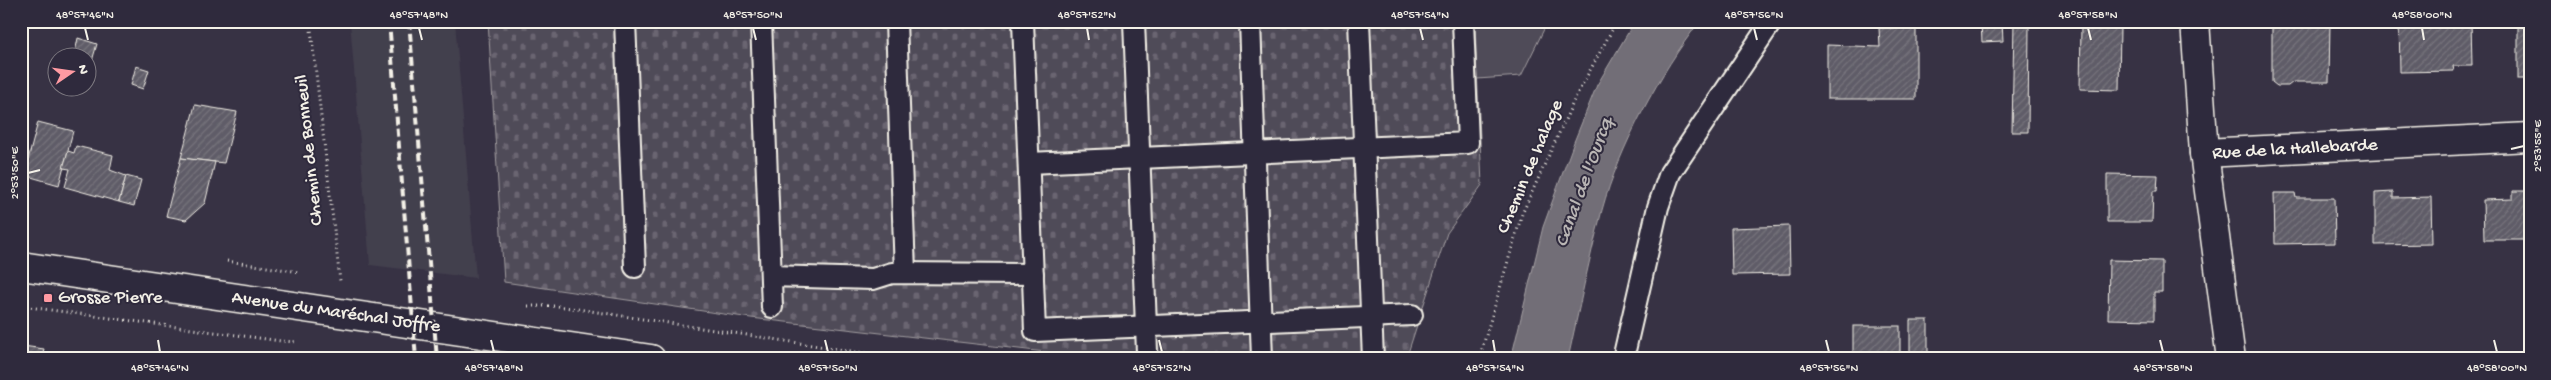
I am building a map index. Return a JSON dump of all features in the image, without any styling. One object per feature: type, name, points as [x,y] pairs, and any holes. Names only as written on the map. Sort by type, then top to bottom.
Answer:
[{"type":"street","points":[[2195,21],[2204,153]]},
{"type":"street","name":"Rue de la Hallebarde","points":[[2231,359],[2204,153],[2530,137]]},
{"type":"street","name":"Avenue du Maréchal Joffre","points":[[21,266],[651,359]]},
{"type":"lane","points":[[625,21],[635,267]]},
{"type":"lane","points":[[761,21],[772,307]]},
{"type":"lane","points":[[896,21],[905,273]]},
{"type":"lane","points":[[1023,21],[1035,331],[1412,315]]},
{"type":"lane","points":[[1134,21],[1147,352]]},
{"type":"lane","points":[[1250,21],[1262,359]]},
{"type":"lane","points":[[1359,21],[1373,359]]},
{"type":"lane","points":[[1029,163],[1468,143],[1463,21]]},
{"type":"lane","points":[[1623,359],[1658,207],[1670,173],[1772,21]]},
{"type":"lane","points":[[771,276],[873,279],[892,273],[1033,274]]},
{"type":"path","name":"Chemin de Bonneuil","points":[[310,21],[338,275]]},
{"type":"path","name":"Chemin de halage","points":[[1478,359],[1522,214],[1576,96],[1617,21]]},
{"type":"path","points":[[21,306],[280,341],[308,342]]},
{"type":"shaded area","points":[[350,21],[455,21],[476,278],[370,265]]},
{"type":"green space","points":[[488,21],[1475,21],[1482,185],[1447,233],[1406,359],[1123,359],[1062,354],[751,318],[504,282]]},
{"type":"green space","points":[[1475,21],[1548,21],[1521,76],[1477,79]]},
{"type":"water","name":"Canal de l'Ourcq","points":[[1635,21],[1700,21],[1670,63],[1642,111],[1609,186],[1588,265],[1568,359],[1511,359],[1543,227],[1574,142],[1597,85]]},
{"type":"building","points":[[2002,21],[2003,41],[1982,42],[1981,22]]},
{"type":"building","points":[[2014,21],[2029,24],[2028,132],[2012,132]]},
{"type":"building","points":[[2272,21],[2330,21],[2329,82],[2293,82],[2288,86],[2277,86],[2272,82]]},
{"type":"building","points":[[2399,21],[2471,21],[2472,66],[2453,66],[2454,71],[2400,72]]},
{"type":"building","points":[[2081,26],[2120,26],[2119,90],[2080,89]]},
{"type":"building","points":[[2518,27],[2530,27],[2530,79],[2518,79]]},
{"type":"building","points":[[1879,28],[1916,28],[1916,99],[1827,99],[1827,45],[1880,47]]},
{"type":"building","points":[[78,38],[97,44],[96,48],[76,48]]},
{"type":"building","points":[[136,66],[149,70],[143,89],[131,85]]},
{"type":"building","points":[[195,105],[237,112],[224,163],[181,158]]},
{"type":"building","points":[[38,122],[73,131],[59,185],[24,175]]},
{"type":"building","points":[[76,146],[113,155],[110,170],[126,176],[119,202],[65,187],[70,169],[63,168],[68,151],[74,153]]},
{"type":"building","points":[[181,158],[215,162],[205,203],[186,220],[166,216]]},
{"type":"building","points":[[2107,174],[2158,175],[2157,191],[2153,191],[2152,222],[2107,222]]},
{"type":"building","points":[[126,176],[141,180],[134,206],[119,202]]},
{"type":"building","points":[[2513,191],[2530,191],[2530,240],[2484,240],[2483,200],[2513,199]]},
{"type":"building","points":[[2393,192],[2393,198],[2431,197],[2432,244],[2375,245],[2375,193]]},
{"type":"building","points":[[2274,193],[2295,193],[2296,198],[2334,198],[2335,243],[2275,244]]},
{"type":"building","points":[[1789,226],[1790,274],[1732,275],[1731,228]]},
{"type":"building","points":[[2109,260],[2162,261],[2162,292],[2154,292],[2154,320],[2108,319]]},
{"type":"building","points":[[1910,320],[1928,320],[1928,359],[1910,359]]},
{"type":"building","points":[[1853,326],[1900,326],[1900,359],[1853,359]]},
{"type":"building","points":[[21,343],[24,343],[23,346],[44,349],[41,359],[21,359]]},
{"type":"railway","points":[[389,21],[416,359]]},
{"type":"railway","points":[[409,21],[437,359]]},
{"type":"place","name":"Grosse Pierre","points":[[48,298]]}]
